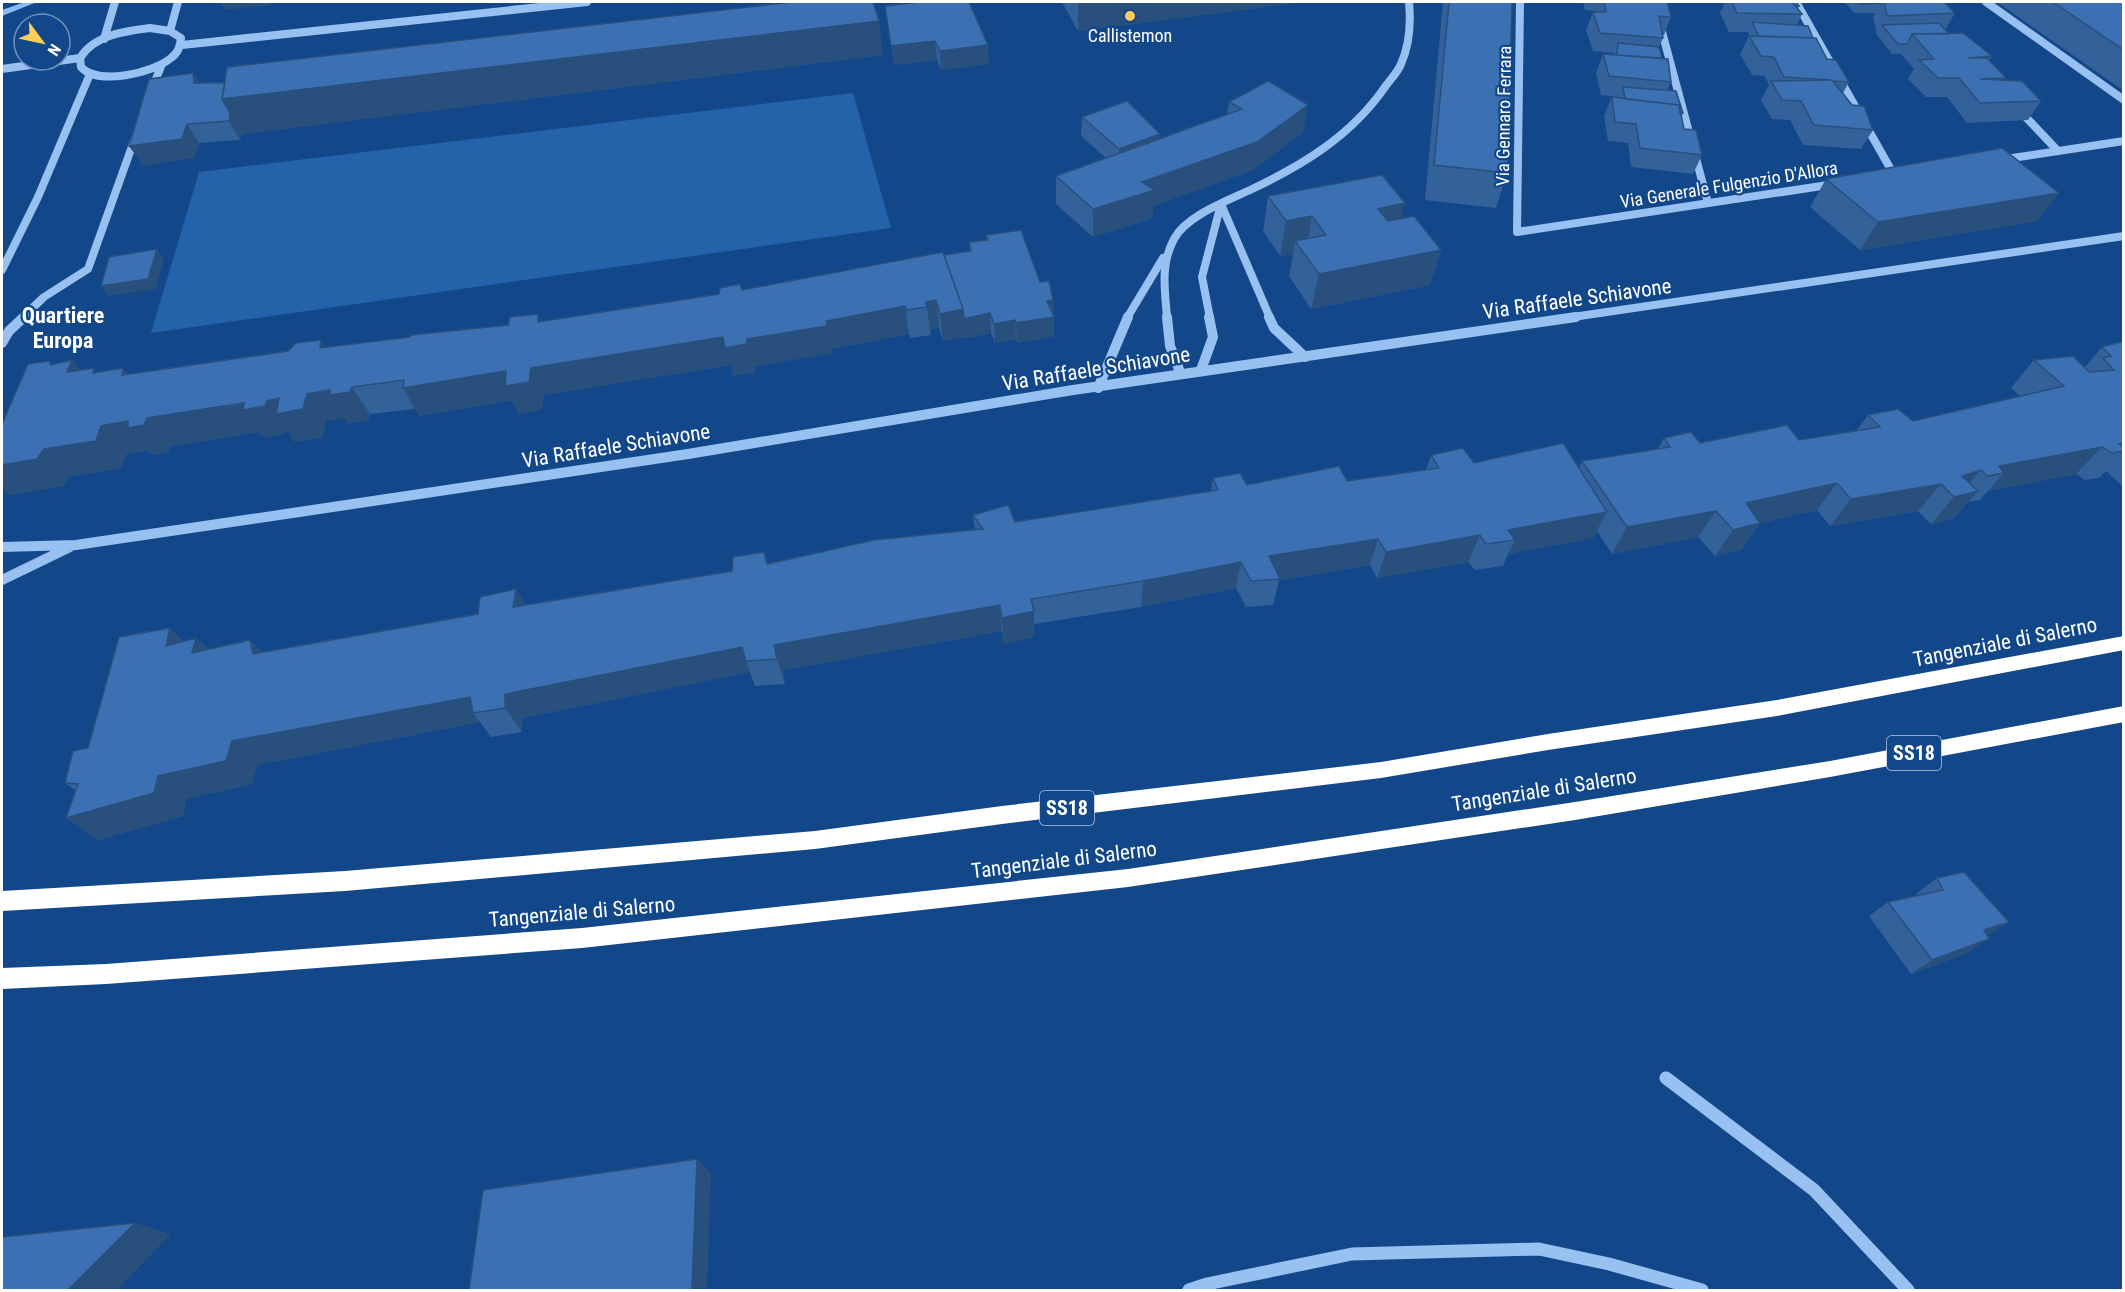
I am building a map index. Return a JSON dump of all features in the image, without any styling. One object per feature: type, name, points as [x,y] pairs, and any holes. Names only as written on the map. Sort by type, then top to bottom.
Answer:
[{"type":"highway","name":"Tangenziale di Salerno","points":[[2,901],[333,882],[815,840],[1002,815],[1381,770],[1548,742],[1777,708],[2124,643]]},
{"type":"highway","name":"Tangenziale di Salerno","points":[[2,979],[130,972],[582,938],[1128,878],[1575,811],[1830,769],[2124,714]]},
{"type":"street","points":[[104,39],[115,2]]},
{"type":"street","points":[[170,31],[178,2]]},
{"type":"street","points":[[182,45],[587,2]]},
{"type":"street","points":[[1098,388],[1127,318],[1173,239],[1184,225],[1221,204],[1278,177],[1341,137],[1376,100],[1401,65],[1411,28],[1409,2]]},
{"type":"street","name":"Via Gennaro Ferrara","points":[[1517,232],[1520,2]]},
{"type":"street","points":[[1654,2],[1708,203]]},
{"type":"street","points":[[1796,2],[1894,175]]},
{"type":"street","points":[[1986,2],[2124,100]]},
{"type":"street","points":[[150,28],[170,31],[181,38],[182,45],[177,53],[162,64],[137,73],[119,76],[90,74],[82,70],[79,63],[80,58],[89,47],[104,39],[150,28]]},
{"type":"street","points":[[2,69],[80,58]]},
{"type":"street","points":[[149,98],[162,64]]},
{"type":"street","points":[[2,270],[38,197],[90,74]]},
{"type":"street","points":[[2016,107],[2058,151]]},
{"type":"street","points":[[2,343],[9,331],[44,297],[88,269],[138,131]]},
{"type":"street","points":[[1988,161],[2124,141]]},
{"type":"street","points":[[1882,177],[1906,173]]},
{"type":"street","name":"Via Generale Fulgenzio D'Allora","points":[[1517,232],[1848,182]]},
{"type":"street","points":[[1221,204],[1274,328],[1305,357]]},
{"type":"street","points":[[1202,370],[1212,337],[1202,277],[1221,204]]},
{"type":"street","name":"Via Raffaele Schiavone","points":[[2,547],[75,545],[633,462],[1098,388],[1180,372],[1305,357],[2124,236]]},
{"type":"street","points":[[1173,239],[1163,271],[1170,345],[1180,372]]},
{"type":"street","name":"Via Raffaele Schiavone","points":[[2,580],[75,545]]},
{"type":"street","points":[[1666,1078],[1814,1190],[1908,1290]]},
{"type":"street","points":[[1189,1290],[1207,1284],[1352,1254],[1539,1249],[1609,1264],[1702,1290]]},
{"type":"shaded area","points":[[853,93],[891,228],[151,333],[199,172]]},
{"type":"building","points":[[793,2],[873,2],[879,21],[222,99],[227,67]]},
{"type":"building","points":[[920,2],[969,2],[988,45],[940,51],[935,41],[891,46],[885,6]]},
{"type":"building","points":[[1449,2],[1512,2],[1507,173],[1434,165]]},
{"type":"building","points":[[1604,2],[1667,2],[1671,17],[1659,16],[1663,38],[1600,33],[1593,12],[1606,12]]},
{"type":"building","points":[[1732,2],[1792,2],[1802,14],[1737,13]]},
{"type":"building","points":[[1858,2],[1881,2],[1881,3],[1861,4]]},
{"type":"building","points":[[1884,2],[1944,2],[1955,13],[1887,16]]},
{"type":"building","points":[[2053,2],[2124,2],[2124,50]]},
{"type":"building","points":[[1752,22],[1808,26],[1813,38],[1759,36]]},
{"type":"building","points":[[1939,23],[1949,34],[1912,34],[1907,44],[1898,44],[1882,25]]},
{"type":"building","points":[[1963,33],[1992,56],[1968,58],[1987,58],[2006,78],[1980,79],[2022,81],[2041,101],[1980,103],[1959,78],[1938,78],[1919,60],[1934,59],[1912,34]]},
{"type":"building","points":[[1749,36],[1816,38],[1827,59],[1836,60],[1849,82],[1833,81],[1852,105],[1864,106],[1873,130],[1814,125],[1801,101],[1782,100],[1771,81],[1831,80],[1784,77],[1774,57],[1761,56]]},
{"type":"building","points":[[1618,43],[1659,47],[1662,58],[1617,55]]},
{"type":"building","points":[[1603,54],[1668,59],[1671,82],[1609,76]]},
{"type":"building","points":[[193,73],[194,83],[225,83],[222,99],[230,113],[229,121],[187,124],[182,139],[129,146],[149,79]]},
{"type":"building","points":[[1268,81],[1308,105],[1257,142],[1142,182],[1155,190],[1093,209],[1056,176],[1242,109],[1229,102]]},
{"type":"building","points":[[1623,87],[1676,91],[1683,113],[1680,113],[1679,105],[1625,99]]},
{"type":"building","points":[[1612,97],[1679,105],[1684,129],[1696,130],[1702,155],[1640,148],[1636,124],[1615,122]]},
{"type":"building","points":[[1127,101],[1160,134],[1119,149],[1082,117]]},
{"type":"building","points":[[2002,148],[2059,193],[1878,222],[1826,179]]},
{"type":"building","points":[[1382,175],[1405,203],[1378,209],[1388,221],[1414,216],[1441,250],[1319,274],[1295,241],[1326,235],[1312,216],[1286,221],[1268,196]]},
{"type":"building","points":[[1021,230],[1040,282],[1049,281],[1053,300],[1047,301],[1054,317],[994,324],[990,313],[964,319],[963,309],[944,255],[971,251],[969,242],[988,240],[986,235]]},
{"type":"building","points":[[157,249],[148,279],[101,286],[109,257]]},
{"type":"building","points":[[943,252],[963,309],[940,314],[936,300],[926,302],[927,307],[907,310],[905,306],[826,321],[827,326],[747,339],[747,344],[725,348],[723,337],[531,368],[529,382],[505,386],[506,371],[403,388],[404,380],[352,387],[350,392],[330,395],[330,390],[307,394],[303,409],[276,414],[279,398],[267,401],[265,406],[243,410],[244,403],[147,418],[144,425],[128,428],[128,421],[101,426],[96,441],[44,449],[37,459],[2,465],[2,424],[28,364],[49,361],[51,365],[72,360],[67,372],[94,368],[93,373],[123,368],[122,375],[288,351],[296,343],[321,340],[320,348],[410,337],[411,335],[508,325],[510,317],[538,314],[538,322],[719,294],[720,288],[740,284],[742,290]]},
{"type":"building","points":[[2124,341],[2124,443],[2119,444],[2124,451],[2112,453],[2102,447],[1999,466],[2004,473],[1987,476],[1981,470],[1962,476],[1978,491],[1954,497],[1941,484],[1851,499],[1837,483],[1746,503],[1760,523],[1733,530],[1716,511],[1627,527],[1582,461],[1670,447],[1664,438],[1691,432],[1700,443],[1787,425],[1799,440],[1880,427],[1868,415],[1898,409],[1913,421],[2064,386],[2034,360],[2073,356],[2089,372],[2114,370],[2103,358],[2111,356],[2102,347]]},
{"type":"building","points":[[1563,443],[1607,512],[1508,530],[1515,540],[1486,544],[1480,535],[1386,552],[1378,539],[1269,556],[1280,579],[1251,581],[1241,562],[1031,599],[1034,611],[1002,618],[1000,605],[774,645],[777,659],[746,661],[742,647],[505,694],[505,708],[473,713],[470,697],[232,741],[226,761],[158,776],[154,793],[66,818],[78,784],[65,783],[73,751],[88,748],[119,637],[170,628],[166,646],[196,638],[192,653],[250,640],[253,654],[478,614],[480,597],[516,589],[513,607],[732,571],[733,557],[764,552],[767,564],[874,540],[983,529],[973,515],[1008,505],[1015,522],[1218,490],[1213,478],[1240,473],[1247,485],[1339,466],[1347,481],[1439,468],[1431,455],[1463,448],[1474,463]]},
{"type":"building","points":[[1964,872],[2009,922],[1984,930],[1989,939],[1932,960],[1888,902],[1943,890],[1937,878]]},
{"type":"building","points":[[697,1159],[692,1290],[469,1290],[483,1190]]},
{"type":"building","points":[[135,1223],[68,1290],[2,1290],[2,1237]]},
{"type":"waterway","points":[[2,13],[32,2]]},
{"type":"place","name":"Callistemon","points":[[1130,16]]},
{"type":"district","name":"Quartiere Europa","points":[[63,328]]}]
